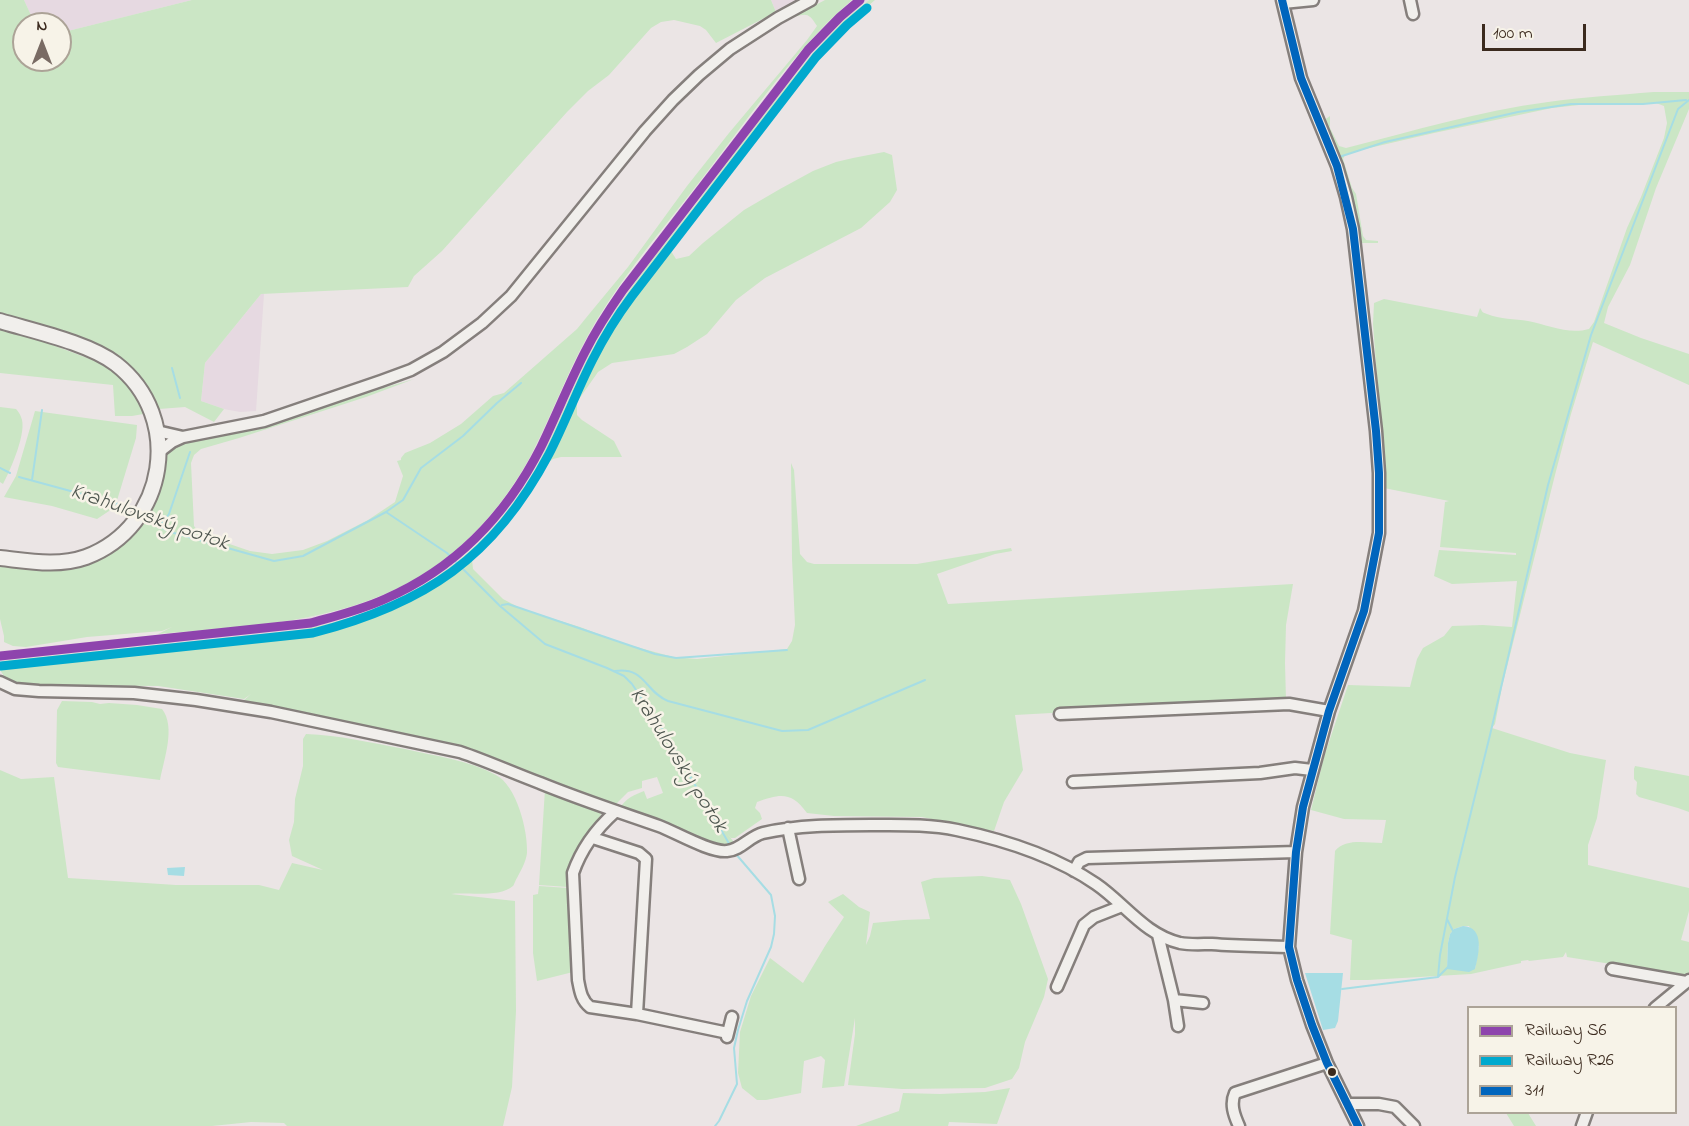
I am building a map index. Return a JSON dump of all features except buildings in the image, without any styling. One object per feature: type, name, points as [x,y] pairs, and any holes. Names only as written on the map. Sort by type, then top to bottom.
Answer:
[{"type":"main road","points":[[0,321],[73,344],[103,355],[115,363],[137,385],[150,407],[156,426],[159,452],[154,483],[139,516],[109,544],[77,560],[49,563],[0,558]]},
{"type":"street","points":[[159,452],[183,437],[275,417],[381,381],[411,370],[443,352],[482,323],[511,296],[645,130],[680,94],[730,49],[811,0]]},
{"type":"street","points":[[1313,0],[1283,2],[1300,78],[1337,166],[1353,229],[1378,462],[1379,533],[1364,611],[1329,711],[1303,807],[1296,852],[1289,947],[1312,1025],[1327,1063],[1358,1126]]},
{"type":"street","points":[[1410,0],[1413,14]]},
{"type":"street","points":[[156,426],[183,437]]},
{"type":"street","points":[[0,682],[15,689],[154,695],[271,711],[460,752],[489,761],[615,812],[712,848],[726,851],[738,848],[760,834],[788,828],[829,825],[937,826],[1007,843],[1046,857],[1097,884],[1158,935],[1181,943],[1289,947]]},
{"type":"street","points":[[1060,714],[1289,704],[1329,711]]},
{"type":"street","points":[[1074,782],[1260,773],[1295,768],[1312,770]]},
{"type":"street","points":[[615,812],[603,823],[573,873],[578,980],[585,1003],[590,1007],[637,1014],[727,1036],[732,1017]]},
{"type":"street","points":[[788,828],[799,879]]},
{"type":"street","points":[[593,838],[639,854],[646,859],[637,1014]]},
{"type":"street","points":[[1074,871],[1079,862],[1087,858],[1296,852]]},
{"type":"street","points":[[1057,987],[1084,925],[1094,916],[1122,906]]},
{"type":"street","points":[[1158,935],[1178,1026]]},
{"type":"street","points":[[1612,969],[1688,981]]},
{"type":"street","points":[[1657,1006],[1688,981]]},
{"type":"street","points":[[1174,1000],[1203,1003]]},
{"type":"street","points":[[1239,1126],[1232,1100],[1235,1093],[1327,1063]]},
{"type":"street","points":[[1347,1104],[1379,1104],[1395,1107],[1414,1126]]},
{"type":"shaded area","points":[[24,0],[192,0],[72,30],[72,12],[30,12]]},
{"type":"shaded area","points":[[771,0],[800,0],[776,12]]},
{"type":"shaded area","points":[[852,0],[869,0],[797,73],[634,284],[593,347],[545,451],[521,493],[493,528],[453,566],[418,589],[380,608],[336,623],[268,634],[0,661],[0,651],[291,621],[333,612],[395,590],[426,573],[446,558],[486,521],[512,487],[535,447],[584,342],[626,278],[789,66],[822,28]]},
{"type":"shaded area","points":[[261,294],[264,294],[256,411],[240,412],[201,401],[205,363]]},
{"type":"green space","points":[[0,0],[24,0],[30,12],[12,12],[12,72],[72,72],[72,30],[192,0],[771,0],[776,12],[716,43],[700,26],[674,20],[661,22],[651,28],[609,75],[588,91],[567,112],[442,251],[414,276],[408,287],[261,294],[205,363],[201,401],[224,409],[214,422],[185,407],[159,409],[137,375],[101,350],[0,315]]},
{"type":"green space","points":[[825,0],[852,0],[794,59],[622,281],[587,336],[525,467],[485,522],[452,553],[415,579],[385,594],[323,614],[257,625],[158,634],[172,627],[162,631],[87,637],[26,647],[13,646],[4,642],[0,619],[0,565],[45,568],[129,535],[149,514],[162,485],[168,446],[414,379],[366,397],[201,449],[194,455],[191,463],[194,526],[209,537],[250,551],[272,554],[303,550],[327,541],[368,520],[395,502],[403,476],[397,461],[401,460],[405,453],[430,443],[461,424],[493,396],[504,393],[577,329],[628,267],[687,186],[817,26],[807,15],[793,17]]},
{"type":"green space","points":[[869,0],[875,0],[853,19],[815,61],[719,183],[671,251],[676,259],[689,256],[744,210],[813,171],[853,158],[884,152],[892,155],[897,190],[890,202],[861,228],[765,278],[736,300],[707,334],[687,347],[674,354],[612,363],[598,372],[577,402],[577,415],[614,441],[622,457],[561,457],[549,462],[530,491],[472,559],[473,569],[503,599],[522,609],[622,643],[673,657],[697,659],[787,649],[792,641],[795,625],[791,463],[794,470],[800,554],[807,562],[814,564],[917,564],[1011,548],[1012,551],[995,554],[937,574],[948,604],[1293,584],[1286,625],[1286,700],[1015,715],[1023,770],[1004,802],[994,831],[922,817],[834,816],[807,813],[796,801],[779,796],[757,802],[755,808],[762,819],[735,838],[731,838],[727,833],[733,841],[722,846],[674,826],[620,808],[628,799],[644,791],[647,799],[663,793],[657,777],[642,781],[642,788],[628,792],[614,806],[464,748],[243,701],[251,694],[244,699],[158,686],[20,686],[6,679],[0,670],[2,661],[292,631],[333,622],[372,610],[408,594],[441,574],[471,550],[499,521],[523,489],[544,452],[597,340],[638,279],[812,54],[843,21]]},
{"type":"green space","points":[[1689,92],[1689,109],[1656,188],[1630,265],[1608,307],[1604,323],[1689,354],[1689,385],[1593,342],[1556,471],[1502,687],[1495,724],[1492,728],[1570,753],[1606,760],[1597,818],[1588,845],[1588,865],[1689,888],[1689,911],[1681,940],[1689,942],[1689,975],[1637,970],[1567,957],[1566,952],[1563,957],[1521,961],[1521,963],[1471,974],[1350,980],[1352,940],[1330,934],[1335,851],[1344,844],[1382,843],[1386,820],[1344,819],[1311,810],[1324,757],[1348,685],[1410,687],[1417,659],[1423,648],[1444,636],[1452,626],[1512,627],[1517,581],[1452,584],[1434,576],[1439,550],[1516,555],[1516,553],[1440,547],[1445,502],[1449,501],[1384,488],[1373,324],[1374,303],[1384,299],[1477,317],[1480,308],[1482,312],[1497,317],[1528,321],[1566,330],[1589,329],[1594,322],[1627,228],[1664,138],[1667,123],[1664,106],[1656,103],[1588,104],[1552,108],[1345,155],[1343,159],[1356,194],[1363,236],[1366,240],[1378,241],[1378,243],[1361,243],[1345,181],[1323,121],[1330,116],[1330,128],[1339,146],[1346,148],[1447,122],[1523,106],[1587,97]],"holes":[[[1469,926],[1479,946],[1475,969],[1447,969],[1450,934],[1454,929]]]},
{"type":"green space","points":[[0,328],[114,368],[138,390],[149,413],[115,416],[113,385],[0,373]]},
{"type":"green space","points":[[0,407],[16,409],[23,423],[17,451],[3,484],[0,482]]},
{"type":"green space","points":[[35,411],[137,425],[136,438],[115,507],[97,519],[52,506],[4,497],[16,476]]},
{"type":"green space","points":[[62,701],[137,705],[162,709],[166,716],[169,734],[160,780],[58,767],[56,763],[57,710]]},
{"type":"green space","points":[[306,734],[356,740],[463,762],[496,775],[510,789],[520,810],[527,844],[524,863],[513,885],[500,892],[451,894],[515,901],[516,1011],[512,1087],[503,1126],[287,1126],[284,1123],[251,1122],[212,1126],[0,1126],[0,770],[21,779],[54,777],[68,878],[176,885],[259,885],[279,890],[292,863],[323,870],[292,856],[289,840],[303,766],[303,739]]},
{"type":"green space","points":[[1635,766],[1689,776],[1689,812],[1639,797],[1636,794],[1637,782],[1634,779]]},
{"type":"green space","points":[[545,789],[597,809],[601,814],[577,850],[569,868],[568,887],[539,885]]},
{"type":"green space","points":[[982,876],[1010,880],[1048,979],[1044,997],[1025,1042],[1019,1068],[1012,1079],[985,1088],[902,1089],[848,1085],[855,1018],[844,1086],[822,1088],[825,1060],[821,1056],[804,1061],[801,1093],[757,1100],[742,1088],[738,1073],[740,1032],[751,996],[770,958],[803,983],[844,917],[828,902],[843,894],[859,907],[870,912],[866,945],[873,923],[930,919],[921,882],[934,878]]},
{"type":"green space","points":[[539,886],[568,888],[573,972],[537,981],[533,953],[533,895],[538,894]]},
{"type":"green space","points":[[1010,1088],[997,1124],[949,1122],[948,1126],[856,1126],[899,1111],[903,1093],[985,1092]]},
{"type":"green space","points":[[1507,1114],[1529,1114],[1536,1126],[1514,1126]]},
{"type":"water","points":[[185,867],[184,876],[168,875],[167,868]]},
{"type":"water","points":[[1463,926],[1475,931],[1479,942],[1475,969],[1469,972],[1447,969],[1450,934],[1454,929]]},
{"type":"water","points":[[1305,973],[1343,973],[1338,1021],[1335,1028],[1323,1030]]},
{"type":"waterway","points":[[1339,157],[1385,142],[1518,112],[1571,104],[1643,104],[1686,100]]},
{"type":"waterway","points":[[1342,989],[1438,977],[1455,877],[1548,485],[1591,335],[1678,109],[1689,100]]},
{"type":"waterway","points":[[172,368],[180,398]]},
{"type":"waterway","points":[[386,512],[403,500],[421,468],[463,436],[521,383]]},
{"type":"waterway","points":[[32,480],[42,410]]},
{"type":"waterway","points":[[160,526],[169,514],[190,452]]},
{"type":"waterway","name":"Krahulovský potok","points":[[0,468],[10,473]]},
{"type":"waterway","name":"Krahulovský potok","points":[[19,477],[122,505],[135,513]]},
{"type":"waterway","name":"Krahulovský potok","points":[[143,517],[174,533],[274,561],[303,556],[386,512],[447,553],[500,606],[545,644],[624,676],[632,684],[665,733],[731,847]]},
{"type":"waterway","points":[[502,605],[508,604],[655,654],[676,658],[787,650]]},
{"type":"waterway","points":[[615,671],[625,671],[639,676],[654,692],[668,701],[782,731],[808,730],[925,680]]},
{"type":"waterway","name":"Krahulovský potok","points":[[715,1126],[737,1084],[734,1048],[738,1030],[774,934],[775,916],[771,895],[735,853]]},
{"type":"waterway","points":[[1447,919],[1454,933]]},
{"type":"waterway","points":[[1438,977],[1449,966]]},
{"type":"rail line","name":"S6","points":[[0,656],[311,623],[358,610],[385,599],[434,572],[476,537],[512,496],[541,447],[589,344],[623,290],[808,50],[860,0]]},
{"type":"rail line","name":"R26","points":[[1,666],[313,633],[389,607],[422,591],[452,572],[480,549],[505,522],[528,490],[549,454],[597,351],[632,296],[816,57],[867,8]]},
{"type":"transit line","name":"311","points":[[1282,0],[1301,78],[1337,166],[1353,229],[1379,473],[1379,533],[1364,611],[1329,711],[1303,807],[1296,852],[1289,947],[1312,1025],[1327,1063],[1358,1126]]}]
